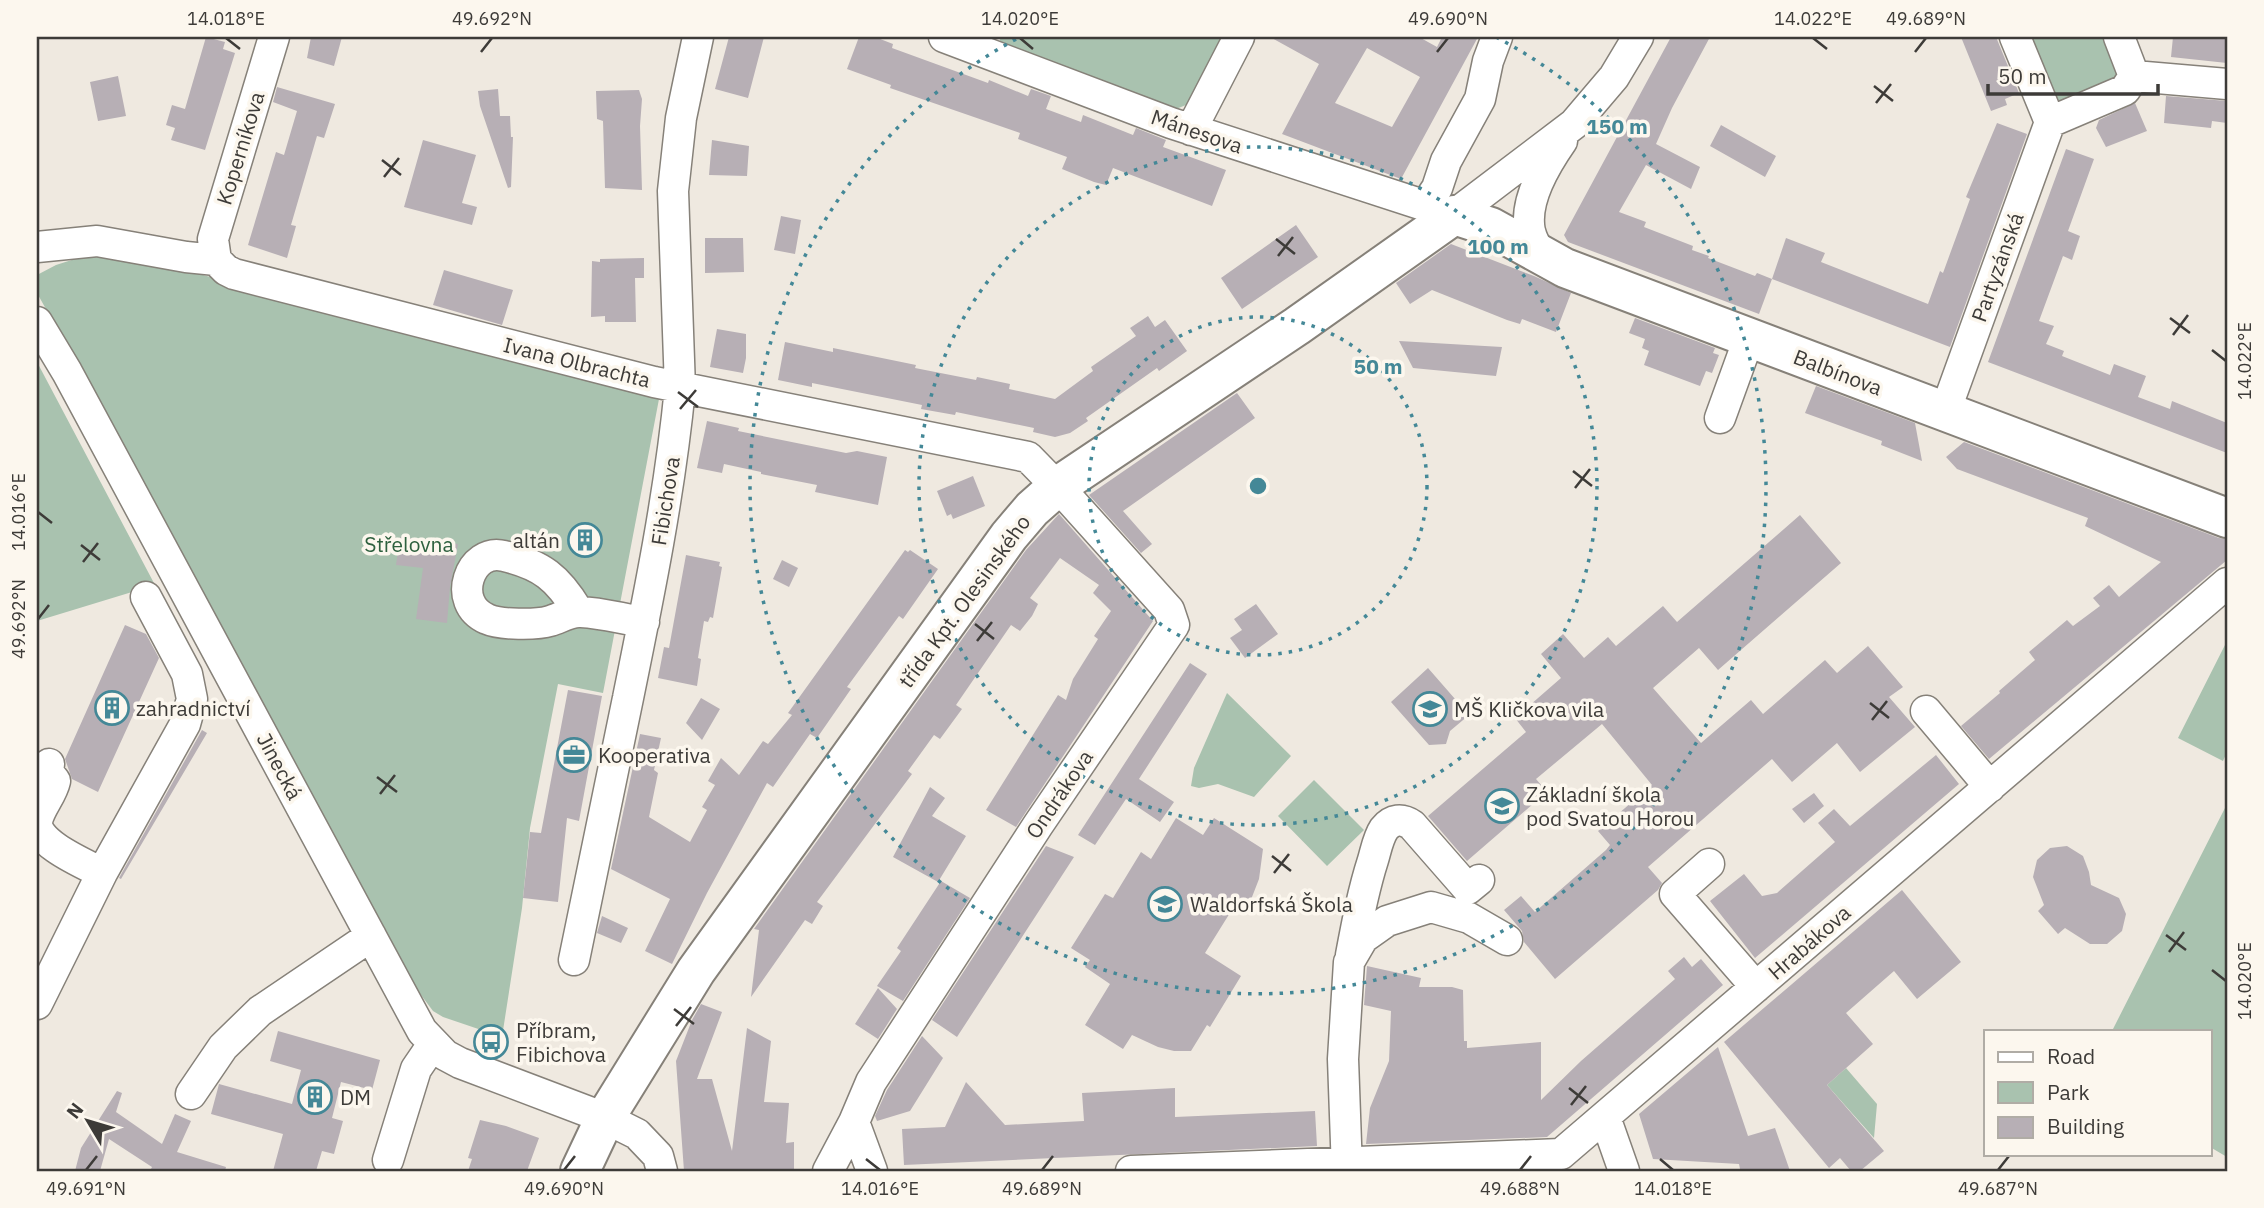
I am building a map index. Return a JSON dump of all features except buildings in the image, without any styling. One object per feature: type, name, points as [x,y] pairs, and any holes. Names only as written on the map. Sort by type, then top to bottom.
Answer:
[{"type":"main road","name":"Balbínova","points":[[1439,211],[1491,227],[1565,268],[2227,518]]},
{"type":"main road","name":"třída Kpt. Olesinského","points":[[580,1171],[605,1118],[696,971],[1031,509],[1058,486],[1297,326],[1439,211]]},
{"type":"street","name":"Koperníkova","points":[[216,260],[213,239],[274,37]]},
{"type":"street","name":"Fibichova","points":[[574,960],[644,622],[663,516],[680,388],[673,191],[681,118],[698,37]]},
{"type":"street","name":"Mánesova","points":[[944,37],[1191,130],[1439,211]]},
{"type":"street","points":[[1191,130],[1239,37]]},
{"type":"street","points":[[1497,37],[1488,61],[1480,99],[1446,161],[1437,188],[1439,211],[1574,124]]},
{"type":"street","points":[[1541,256],[1531,237],[1529,223],[1531,203],[1546,168],[1574,124],[1614,77],[1638,37]]},
{"type":"street","points":[[2015,37],[2050,122],[2125,90],[2134,76]]},
{"type":"street","points":[[2119,37],[2134,76]]},
{"type":"street","points":[[2134,76],[2227,84]]},
{"type":"street","name":"Partyzánská","points":[[1945,412],[2050,122]]},
{"type":"street","points":[[37,247],[97,241],[216,260]]},
{"type":"street","name":"Ivana Olbrachta","points":[[216,260],[234,274],[680,388],[1028,457],[1058,486]]},
{"type":"street","name":"Jinecká","points":[[37,323],[67,372],[422,1031],[445,1055],[460,1063],[605,1118],[637,1134],[658,1156],[662,1171]]},
{"type":"street","points":[[1720,418],[1749,338]]},
{"type":"street","name":"Ondrákova","points":[[828,1171],[872,1082],[1031,836],[1174,625],[1169,610],[1058,486]]},
{"type":"street","name":"Hrabákova","points":[[1131,1171],[1563,1163],[1605,1117],[2227,583]]},
{"type":"street","points":[[37,1004],[102,873],[185,724],[191,699],[187,674],[146,597]]},
{"type":"street","points":[[578,611],[644,622]]},
{"type":"street","points":[[1926,711],[1990,787]]},
{"type":"street","points":[[49,764],[48,772],[55,781],[38,819],[37,830],[44,840],[102,873]]},
{"type":"street","points":[[1347,1166],[1343,1059],[1349,962],[1363,891],[1380,835],[1385,826],[1402,820],[1412,825],[1468,889],[1479,880]]},
{"type":"street","points":[[1709,864],[1675,894],[1756,987]]},
{"type":"street","points":[[1349,962],[1363,938],[1387,921],[1431,907],[1469,918],[1507,940]]},
{"type":"street","points":[[191,1094],[223,1047],[260,1011],[372,936]]},
{"type":"street","points":[[388,1160],[416,1069],[433,1044]]},
{"type":"street","points":[[1605,1117],[1624,1171]]},
{"type":"street","points":[[854,1122],[872,1171]]},
{"type":"green space","points":[[1001,37],[1229,37],[1191,103],[1176,109],[1160,108],[998,45]]},
{"type":"green space","points":[[2022,37],[2110,37],[2119,77],[2059,105]]},
{"type":"green space","name":"Střelovna","points":[[103,250],[168,261],[196,273],[659,399],[603,693],[558,684],[530,828],[522,908],[502,1037],[443,1017],[433,1011],[415,987],[175,540],[37,293],[37,275],[56,265]]},
{"type":"green space","points":[[37,362],[155,585],[37,621]]},
{"type":"green space","points":[[2227,641],[2227,752],[2223,761],[2178,738]]},
{"type":"green space","points":[[1227,693],[1291,756],[1254,797],[1218,784],[1199,788],[1191,786],[1194,768]]},
{"type":"green space","points":[[1314,780],[1364,830],[1327,866],[1278,816]]},
{"type":"green space","points":[[2227,804],[2227,1157],[2212,1148],[2212,1030],[2113,1030]]},
{"type":"green space","points":[[1846,1068],[1877,1104],[1874,1138],[1827,1085]]},
{"type":"place","name":"altán","points":[[585,540]]},
{"type":"place","name":"zahradnictví","points":[[112,708]]},
{"type":"place","name":"MŠ Kličkova vila","points":[[1430,709]]},
{"type":"place","name":"Kooperativa","points":[[574,755]]},
{"type":"place","name":"Základní škola pod Svatou Horou","points":[[1502,806]]},
{"type":"place","name":"Waldorfská Škola","points":[[1165,904]]},
{"type":"place","name":"Příbram, Fibichova","points":[[491,1042]]},
{"type":"place","name":"DM","points":[[315,1097]]}]
